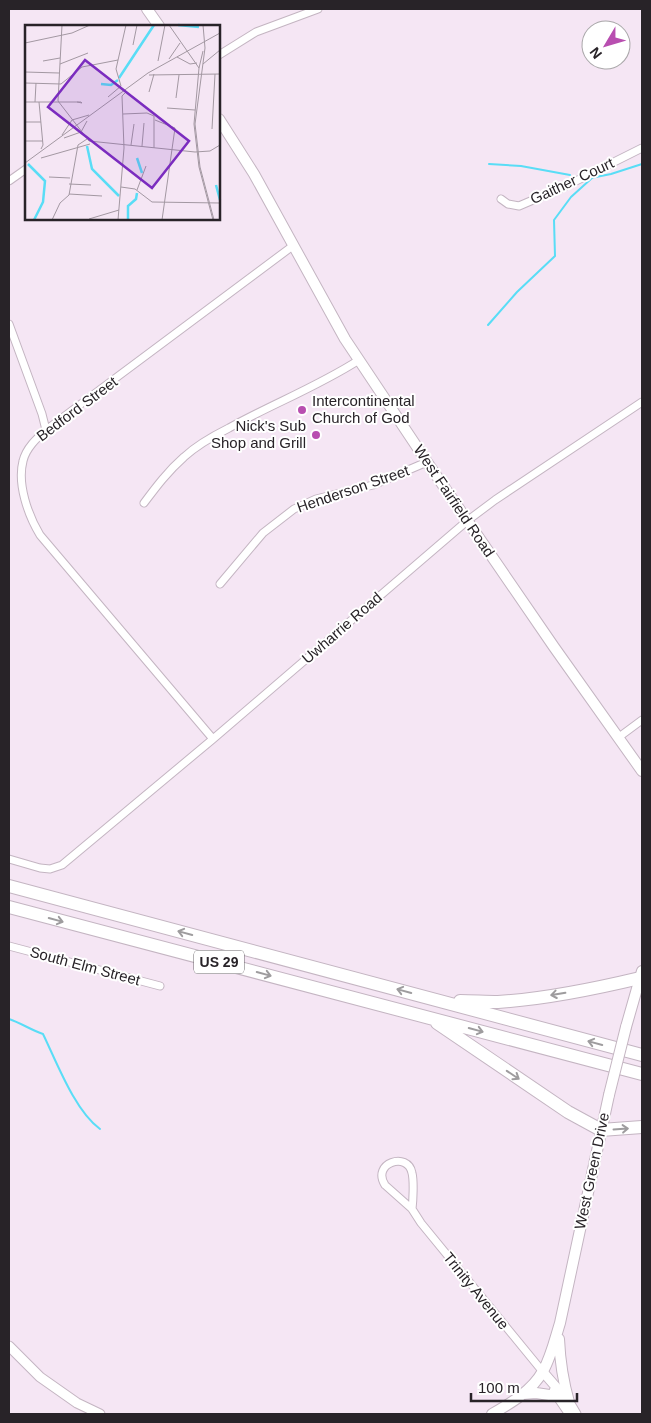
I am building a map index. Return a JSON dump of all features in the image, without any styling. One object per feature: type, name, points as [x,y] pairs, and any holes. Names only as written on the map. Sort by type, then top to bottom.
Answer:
[{"type":"highway","name":"US 29","points":[[9,886],[642,1055]]},
{"type":"highway","name":"US 29","points":[[9,907],[642,1074]]},
{"type":"highway","points":[[438,1000],[497,1002],[532,999],[606,986],[642,976]]},
{"type":"highway","points":[[429,1018],[568,1112],[601,1130],[642,1127]]},
{"type":"main road","points":[[147,9],[157,25]]},
{"type":"main road","name":"West Fairfield Road","points":[[220,120],[254,174],[345,339],[467,521],[642,771]]},
{"type":"main road","name":"West Green Drive","points":[[495,1413],[523,1394],[543,1372],[552,1348],[558,1329],[609,1095],[626,1025],[642,976]]},
{"type":"main road","points":[[558,1329],[559,1357],[569,1402]]},
{"type":"main road","name":"West Green Drive","points":[[495,1413],[503,1403],[528,1381],[543,1372]]},
{"type":"main road","points":[[523,1394],[536,1393],[556,1396]]},
{"type":"street","points":[[220,54],[256,32],[318,9]]},
{"type":"street","name":"Gaither Court","points":[[501,199],[508,204],[519,206],[568,185],[642,148]]},
{"type":"street","points":[[9,181],[25,170]]},
{"type":"street","name":"Bedford Street","points":[[213,739],[45,541],[35,526],[27,507],[22,479],[23,461],[32,443],[46,430],[294,246]]},
{"type":"street","points":[[9,324],[46,430]]},
{"type":"street","points":[[144,504],[162,478],[185,456],[205,441],[253,414],[308,389],[359,360]]},
{"type":"street","name":"Uwharrie Road","points":[[9,859],[40,868],[53,868],[62,865],[213,739],[467,521],[495,500],[642,402]]},
{"type":"street","name":"Henderson Street","points":[[220,584],[263,533],[294,509],[316,499],[373,485],[427,462]]},
{"type":"street","points":[[619,737],[642,720]]},
{"type":"street","name":"South Elm Street","points":[[9,946],[160,986]]},
{"type":"street","name":"Trinity Avenue","points":[[412,1209],[412,1173],[407,1165],[394,1161],[384,1168],[382,1181],[389,1190],[412,1209],[433,1238],[569,1402],[574,1414]]},
{"type":"street","points":[[9,1346],[40,1377],[77,1403],[100,1414]]},
{"type":"street","name":"Trinity Avenue","points":[[543,1372],[556,1396],[567,1410],[574,1414]]},
{"type":"waterway","points":[[489,164],[521,166],[570,175]]},
{"type":"waterway","points":[[591,178],[642,164]]},
{"type":"waterway","points":[[488,325],[517,292],[555,256],[554,220],[571,197],[592,178]]},
{"type":"waterway","points":[[9,1019],[43,1034],[75,1099],[91,1121],[100,1129]]},
{"type":"place","name":"Intercontinental Church of God","points":[[302,410]]},
{"type":"place","name":"Nick's Sub Shop and Grill","points":[[316,435]]}]
